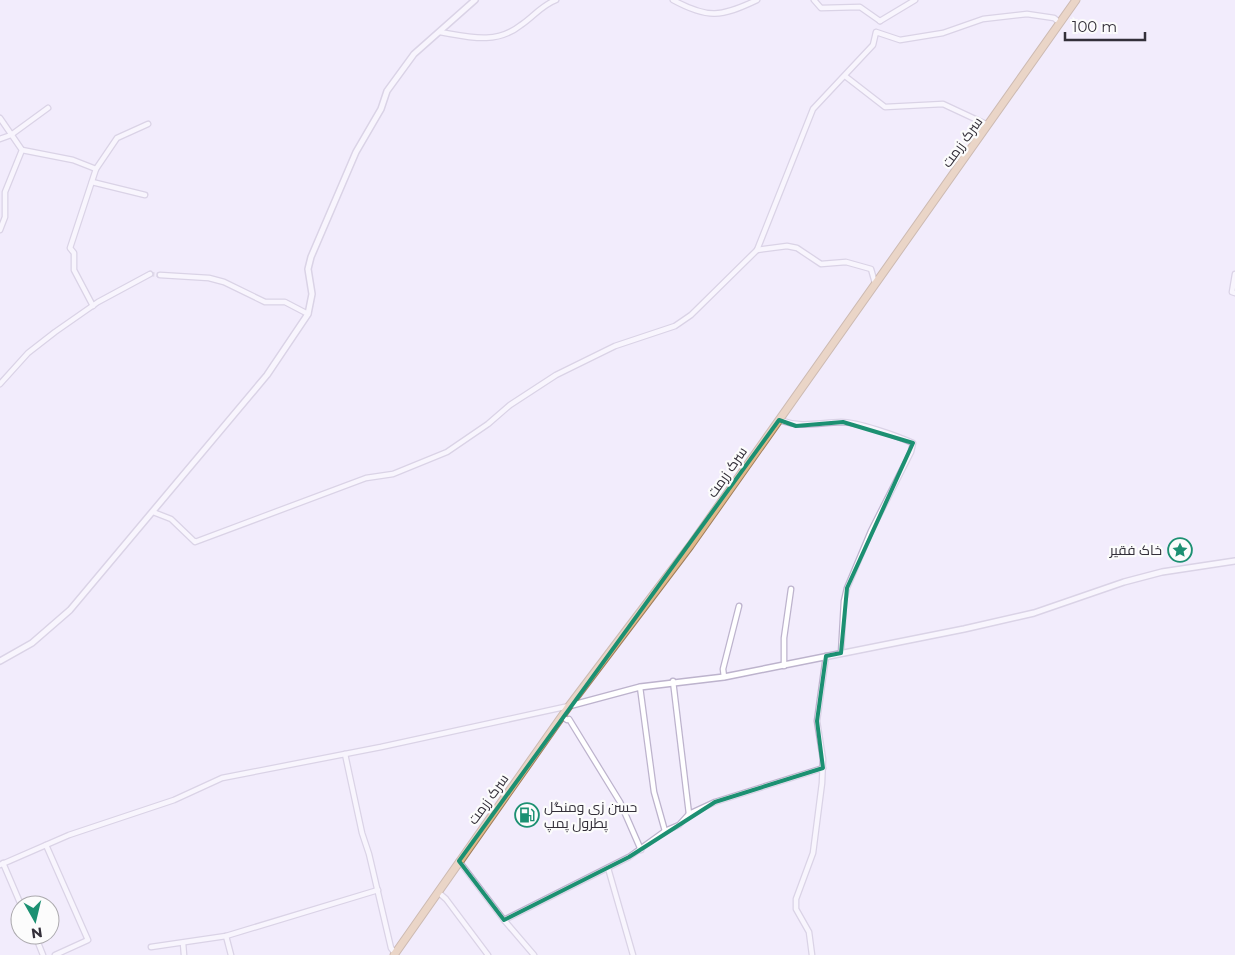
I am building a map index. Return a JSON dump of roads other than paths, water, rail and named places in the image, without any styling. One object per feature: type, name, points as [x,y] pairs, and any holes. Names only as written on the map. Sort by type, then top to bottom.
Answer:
[{"type":"highway","name":"سرک زرمت","points":[[394,954],[569,706],[690,546],[1076,0]]},
{"type":"street","points":[[0,661],[32,643],[70,610],[267,375],[308,314],[312,294],[308,269],[311,257],[356,152],[381,109],[387,91],[414,54],[475,0]]},
{"type":"street","points":[[440,32],[483,40],[500,36],[520,27],[556,0]]},
{"type":"street","points":[[673,0],[694,11],[714,14],[732,12],[756,0]]},
{"type":"street","points":[[814,0],[821,8],[860,7],[880,21]]},
{"type":"street","points":[[880,21],[915,0]]},
{"type":"street","points":[[879,31],[900,40],[943,32],[982,19],[1038,15],[1054,18],[1060,22]]},
{"type":"street","points":[[153,512],[171,519],[195,542],[366,478],[393,474],[447,452],[488,424],[510,405],[556,375],[615,346],[675,326],[691,314],[757,250],[812,109],[874,45],[880,21]]},
{"type":"street","points":[[845,76],[885,107],[943,104],[989,125]]},
{"type":"street","points":[[0,139],[11,135],[48,108]]},
{"type":"street","points":[[0,118],[22,150],[73,160],[96,169]]},
{"type":"street","points":[[93,306],[74,270],[74,253],[70,248],[96,169],[117,138],[148,124]]},
{"type":"street","points":[[0,230],[5,217],[2,206],[5,192],[22,150]]},
{"type":"street","points":[[92,182],[145,195]]},
{"type":"street","points":[[757,250],[787,246],[797,248],[821,264],[846,262],[872,269],[875,283]]},
{"type":"street","points":[[0,384],[28,353],[93,306],[150,274]]},
{"type":"street","points":[[1235,274],[1232,292],[1235,293]]},
{"type":"street","points":[[160,275],[209,278],[224,282],[265,302],[285,302],[308,314]]},
{"type":"street","points":[[779,420],[796,426],[843,422],[887,433],[913,443],[911,452],[871,531],[847,588],[844,601],[841,653]]},
{"type":"street","points":[[16,895],[1,864],[46,845],[174,800],[222,778],[569,706],[640,687],[674,681],[724,677],[784,666],[1034,613],[1124,582],[1162,572],[1235,561]]},
{"type":"street","points":[[784,666],[784,638],[791,589]]},
{"type":"street","points":[[724,677],[723,669],[739,606]]},
{"type":"street","points":[[812,955],[809,932],[796,909],[796,898],[813,853],[823,768],[817,721],[826,656]]},
{"type":"street","points":[[674,681],[689,814]]},
{"type":"street","points":[[640,687],[654,792],[665,830]]},
{"type":"street","points":[[563,717],[567,720],[569,719],[620,802],[641,850]]},
{"type":"street","points":[[345,754],[362,834],[394,954]]},
{"type":"street","points":[[504,920],[641,850],[665,830],[679,826],[689,814],[715,802],[823,768]]},
{"type":"street","points":[[46,845],[88,940],[54,955]]},
{"type":"street","points":[[459,862],[534,955]]},
{"type":"street","points":[[608,868],[633,955]]},
{"type":"street","points":[[151,947],[226,936],[378,890]]},
{"type":"street","points":[[437,892],[446,899],[488,955]]},
{"type":"street","points":[[226,936],[231,955]]},
{"type":"street","points":[[183,943],[184,955]]},
{"type":"tunnel","points":[[150,274],[160,275]]},
{"type":"place","name":"خاک فقیر","points":[[1180,550]]},
{"type":"place","name":"حسن زی ومنگل پطرول پمپ","points":[[527,815]]}]
